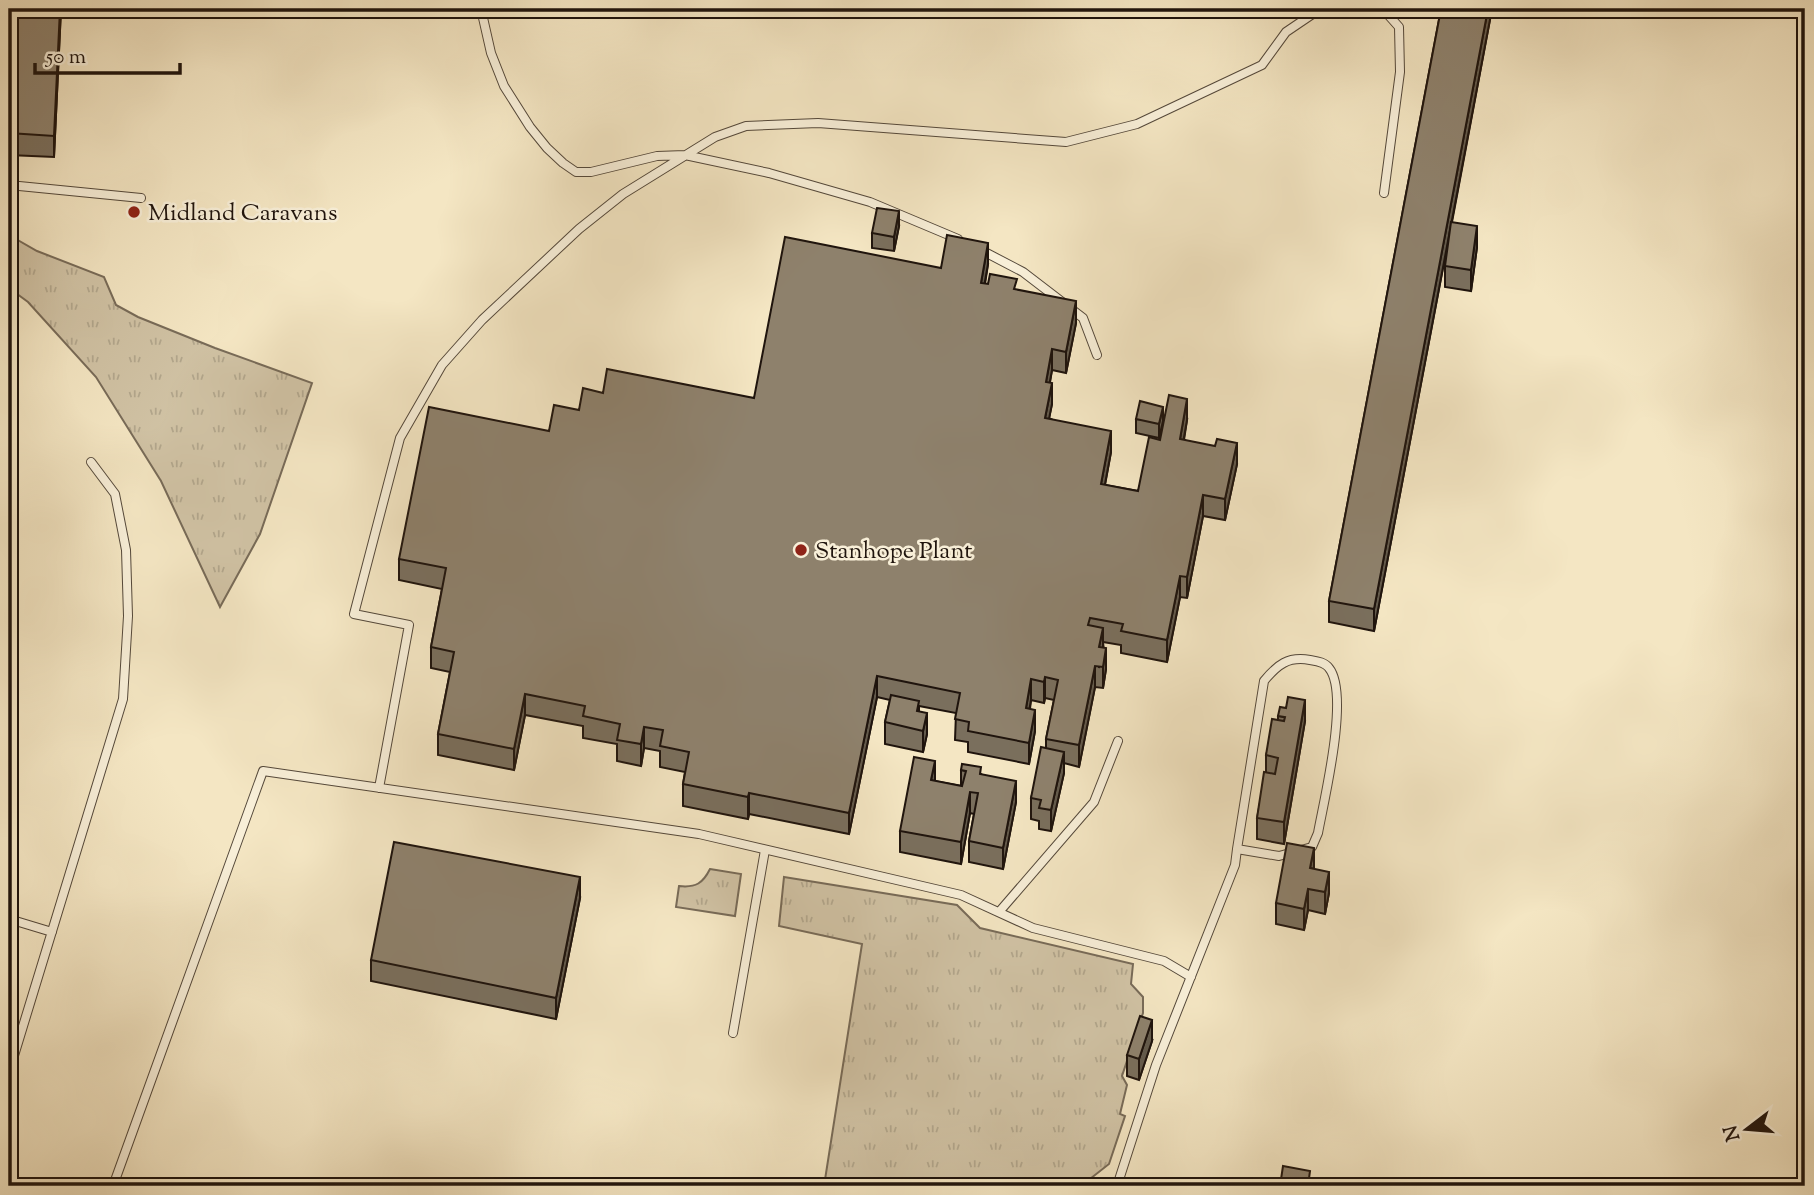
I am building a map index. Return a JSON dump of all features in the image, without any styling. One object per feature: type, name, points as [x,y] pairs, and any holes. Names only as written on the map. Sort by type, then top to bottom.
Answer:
[{"type":"lane","points":[[481,9],[491,52],[504,86],[530,127],[563,163],[576,172],[591,172],[657,156],[685,155],[769,173],[870,202],[968,243],[1023,272],[1083,318],[1097,355]]},
{"type":"lane","points":[[379,788],[409,625],[354,614],[400,438],[442,365],[482,320],[579,229],[623,194],[685,155],[715,137],[746,126],[818,123],[1066,142],[1137,124],[1262,65],[1286,32],[1320,9]]},
{"type":"lane","points":[[1383,9],[1399,27],[1400,72],[1384,193]]},
{"type":"lane","points":[[9,185],[141,198]]},
{"type":"lane","points":[[9,1072],[123,699],[128,616],[126,550],[116,494],[91,462]]},
{"type":"lane","points":[[1117,1186],[1156,1065],[1235,865],[1237,849],[1264,681],[1277,665],[1304,659],[1319,661],[1329,667],[1335,682],[1336,734],[1312,847],[1279,856],[1237,849]]},
{"type":"lane","points":[[999,912],[1094,802],[1118,741]]},
{"type":"lane","points":[[113,1186],[263,771],[699,834],[961,895],[1033,928],[1164,961],[1191,976]]},
{"type":"lane","points":[[733,1033],[765,850]]},
{"type":"lane","points":[[9,919],[52,932]]},
{"type":"green space","points":[[9,235],[37,251],[104,277],[116,305],[138,317],[312,383],[260,534],[220,607],[161,481],[96,377],[28,302],[9,288]]},
{"type":"green space","points":[[710,869],[741,874],[735,916],[676,907],[679,886],[698,884]]},
{"type":"green space","points":[[784,877],[957,905],[980,928],[1133,964],[1131,984],[1143,997],[1143,1013],[1122,1076],[1127,1085],[1120,1114],[1125,1116],[1109,1164],[1081,1186],[824,1186],[862,944],[779,926]]},
{"type":"building","points":[[9,9],[60,9],[54,136],[9,133]]},
{"type":"building","points":[[1441,9],[1488,9],[1374,609],[1329,601]]},
{"type":"building","points":[[877,208],[899,211],[894,237],[872,233]]},
{"type":"building","points":[[1451,222],[1477,226],[1471,270],[1445,266]]},
{"type":"building","name":"Stanhope Plant","points":[[947,235],[988,243],[981,283],[988,284],[990,274],[1017,279],[1014,289],[1076,301],[1066,352],[1052,349],[1046,382],[1052,383],[1045,418],[1111,431],[1101,484],[1138,491],[1149,437],[1160,440],[1169,395],[1187,399],[1180,439],[1215,446],[1217,439],[1237,443],[1225,499],[1203,495],[1187,577],[1180,576],[1167,640],[1121,631],[1123,624],[1090,618],[1088,625],[1103,628],[1099,647],[1106,648],[1103,667],[1095,666],[1079,745],[1046,739],[1058,680],[1045,677],[1044,682],[1031,679],[1026,708],[1035,710],[1029,743],[968,731],[969,722],[955,719],[960,693],[877,676],[849,813],[749,793],[748,797],[683,784],[689,752],[660,746],[663,730],[644,727],[641,744],[617,740],[620,724],[583,716],[585,706],[525,694],[514,749],[438,734],[454,652],[431,647],[446,568],[399,559],[429,407],[549,431],[554,405],[579,410],[583,388],[603,393],[607,369],[754,398],[785,237],[941,268]]},
{"type":"building","points":[[1140,401],[1163,407],[1159,424],[1136,419]]},
{"type":"building","points":[[891,695],[919,701],[917,711],[927,713],[923,731],[885,722]]},
{"type":"building","points":[[1288,697],[1305,700],[1284,822],[1257,818],[1264,772],[1275,774],[1278,758],[1266,755],[1272,719],[1284,721],[1285,717],[1278,716],[1280,707],[1286,708]]},
{"type":"building","points":[[1041,747],[1064,752],[1051,810],[1039,808],[1041,800],[1031,798]]},
{"type":"building","points":[[914,757],[935,761],[931,780],[962,786],[966,771],[961,770],[962,764],[981,767],[980,774],[1016,781],[1003,848],[969,841],[978,793],[970,792],[961,842],[900,831]]},
{"type":"building","points":[[394,842],[580,877],[556,998],[371,960]]},
{"type":"building","points":[[1287,843],[1314,848],[1310,868],[1329,872],[1325,892],[1308,889],[1304,909],[1276,903]]},
{"type":"building","points":[[1140,1016],[1152,1020],[1139,1059],[1127,1055]]},
{"type":"building","points":[[1283,1166],[1310,1171],[1308,1186],[1280,1186]]},
{"type":"place","name":"Midland Caravans","points":[[134,212]]},
{"type":"place","name":"Stanhope Plant","points":[[801,550]]}]
